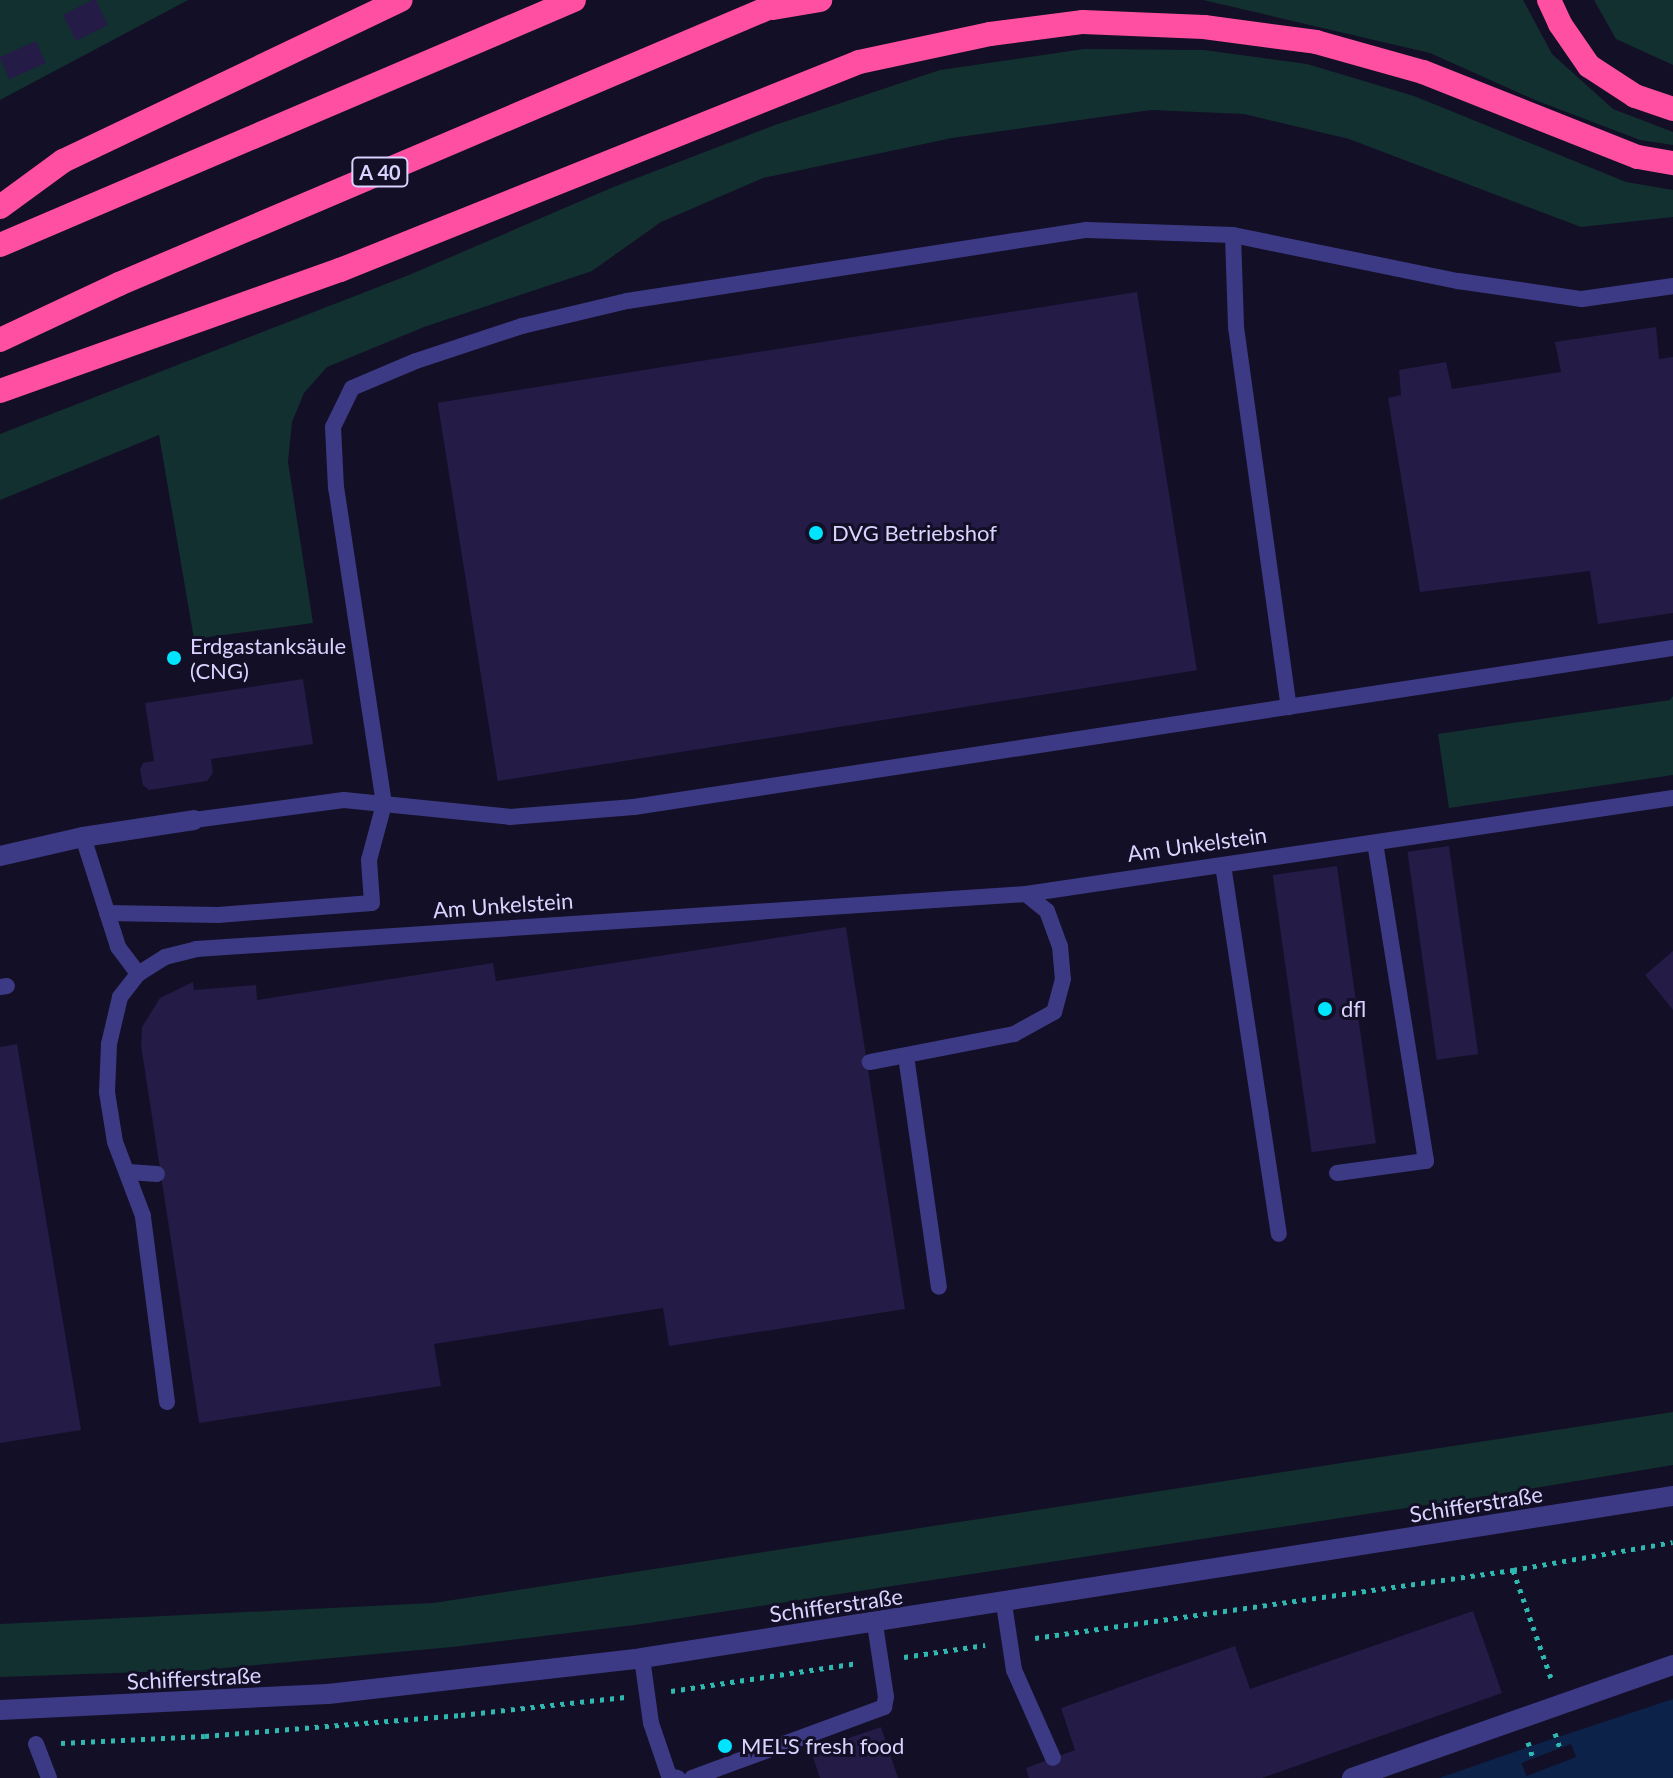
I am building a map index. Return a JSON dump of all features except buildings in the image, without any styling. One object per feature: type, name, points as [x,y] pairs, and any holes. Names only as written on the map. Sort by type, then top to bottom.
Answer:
[{"type":"highway","points":[[0,207],[63,161],[401,0]]},
{"type":"highway","points":[[0,245],[574,0]]},
{"type":"highway","name":"A 40","points":[[0,340],[119,284],[787,0]]},
{"type":"highway","points":[[763,9],[820,0]]},
{"type":"highway","points":[[1549,0],[1560,24],[1589,66],[1635,96],[1673,109]]},
{"type":"highway","points":[[0,391],[340,270],[859,62],[1021,30],[1083,22],[1204,27],[1316,42],[1423,72],[1638,157],[1673,163]]},
{"type":"street","points":[[0,856],[83,837],[194,820]]},
{"type":"street","name":"Schifferstraße","points":[[0,1710],[328,1694],[642,1658],[1004,1604],[1673,1496]]},
{"type":"street","points":[[1352,1778],[1673,1665]]},
{"type":"lane","points":[[107,913],[218,915],[372,903],[369,860],[384,804],[336,488],[333,427],[352,388],[416,361],[522,326],[627,301],[1087,230],[1233,235],[1458,281],[1582,299],[1673,286]]},
{"type":"lane","points":[[1233,235],[1236,327],[1289,707]]},
{"type":"lane","points":[[194,820],[344,800],[510,817],[634,807],[1673,648]]},
{"type":"lane","name":"Am Unkelstein","points":[[138,974],[165,957],[196,949],[1026,894],[1673,798]]},
{"type":"lane","points":[[83,837],[118,947],[138,974],[120,997],[109,1044],[107,1076],[115,1142],[143,1216],[167,1402]]},
{"type":"lane","points":[[1337,1173],[1426,1161],[1375,843]]},
{"type":"lane","points":[[1223,865],[1279,1234]]},
{"type":"lane","points":[[870,1062],[1014,1034],[1054,1012],[1063,979],[1060,946],[1047,911],[1026,894]]},
{"type":"lane","points":[[906,1056],[939,1287]]},
{"type":"lane","points":[[128,1172],[157,1174]]},
{"type":"lane","points":[[1004,1604],[1014,1670],[1053,1758]]},
{"type":"lane","points":[[692,1778],[884,1707],[886,1697],[875,1624]]},
{"type":"lane","points":[[642,1658],[651,1723],[669,1776],[678,1778]]},
{"type":"lane","points":[[36,1744],[49,1778]]},
{"type":"path","points":[[36,1744],[236,1734],[461,1715],[647,1694],[1513,1570],[1673,1542]]},
{"type":"path","points":[[1513,1570],[1560,1705]]},
{"type":"green space","points":[[0,0],[188,0],[0,100]]},
{"type":"green space","points":[[1203,0],[1523,0],[1552,54],[1613,109],[1673,132],[1673,145],[1640,140],[1535,100],[1430,53]]},
{"type":"green space","points":[[1594,0],[1673,0],[1673,65],[1616,39]]},
{"type":"green space","points":[[1084,49],[1204,50],[1307,64],[1414,96],[1626,182],[1673,190],[1673,217],[1581,227],[1349,139],[1244,114],[1151,110],[952,138],[763,178],[661,222],[592,271],[424,327],[327,367],[304,393],[292,422],[288,462],[313,623],[194,639],[159,435],[0,500],[0,434],[409,275],[611,188],[775,125],[940,70]]},
{"type":"green space","points":[[1673,696],[1673,775],[1449,808],[1438,734],[1670,700]]},
{"type":"green space","points":[[1673,1412],[1673,1465],[1492,1495],[635,1625],[452,1647],[203,1670],[0,1677],[0,1624],[433,1603]]},
{"type":"water","points":[[1673,1699],[1673,1778],[1439,1778],[1543,1742]]},
{"type":"pier","points":[[1571,1744],[1576,1757],[1527,1776],[1522,1763]]},
{"type":"place","name":"DVG Betriebshof","points":[[816,533]]},
{"type":"place","name":"Erdgastanksäule (CNG)","points":[[174,658]]},
{"type":"place","name":"dfl","points":[[1325,1009]]},
{"type":"place","name":"MEL'S fresh food","points":[[725,1746]]}]
